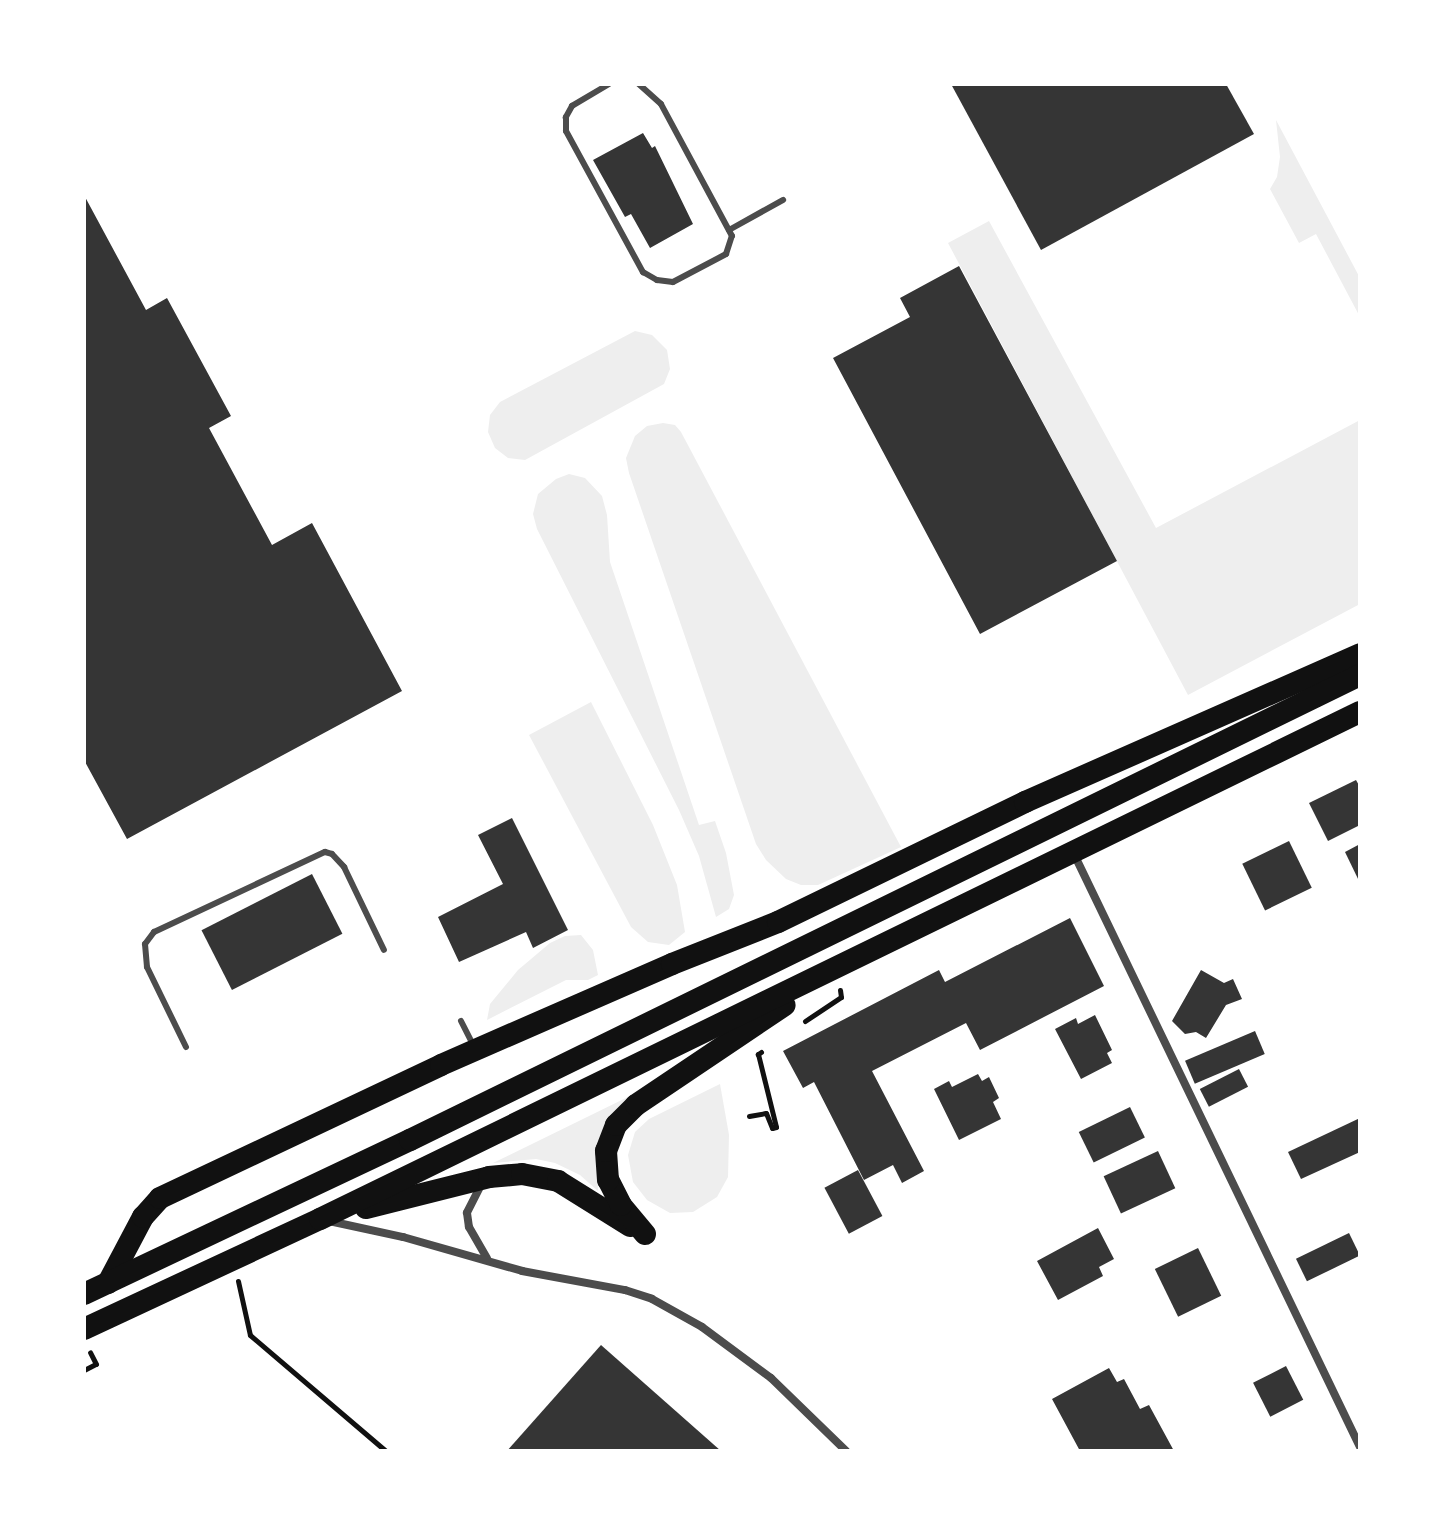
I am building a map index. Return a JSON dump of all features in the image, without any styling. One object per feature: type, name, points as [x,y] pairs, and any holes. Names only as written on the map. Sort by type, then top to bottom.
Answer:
[{"type":"highway","points":[[108,1283],[143,1217],[160,1198],[475,1050],[672,964],[778,922],[1025,802],[1360,654]]},
{"type":"highway","points":[[84,1294],[683,1008],[1360,675]]},
{"type":"highway","points":[[84,1329],[320,1219],[1072,849],[1360,712]]},
{"type":"highway","points":[[320,1219],[489,1177],[522,1174],[558,1181],[645,1234],[621,1205],[608,1180],[606,1151],[616,1125],[636,1105],[839,966]]},
{"type":"street","points":[[1072,849],[1360,1447]]},
{"type":"street","points":[[488,1258],[475,1242],[467,1213],[478,1188],[489,1177]]},
{"type":"street","points":[[320,1219],[488,1258],[522,1271],[625,1290],[677,1310],[771,1378],[846,1451]]},
{"type":"lane","points":[[609,84],[572,106],[566,117],[566,131],[643,272],[666,282],[680,280],[726,254],[732,243],[729,230],[661,104],[639,84]]},
{"type":"lane","points":[[729,230],[783,200]]},
{"type":"lane","points":[[186,1047],[147,967],[145,944],[154,932],[325,852],[332,854],[344,867],[384,950]]},
{"type":"lane","points":[[461,1021],[475,1050]]},
{"type":"path","points":[[793,1030],[841,997],[839,966]]},
{"type":"path","points":[[749,1116],[766,1113],[772,1128],[776,1127],[758,1054],[769,1046]]},
{"type":"path","points":[[233,1261],[250,1335],[386,1451]]},
{"type":"path","points":[[84,1370],[96,1364]]},
{"type":"shaded area","points":[[1276,120],[1360,278],[1360,317],[1316,234],[1299,243],[1270,189],[1277,177],[1280,157]]},
{"type":"shaded area","points":[[989,221],[1156,528],[1360,420],[1360,604],[1188,695],[948,243]]},
{"type":"shaded area","points":[[635,331],[652,335],[667,350],[670,369],[664,384],[525,460],[508,458],[495,448],[488,432],[490,415],[500,402]]},
{"type":"shaded area","points":[[663,423],[675,425],[681,432],[901,847],[818,885],[801,885],[786,879],[766,860],[756,844],[629,473],[626,458],[635,436],[647,426]]},
{"type":"shaded area","points":[[569,474],[585,478],[602,496],[607,515],[610,562],[699,825],[715,821],[726,853],[734,895],[729,909],[716,917],[699,856],[679,810],[537,529],[533,514],[538,494],[556,479]]},
{"type":"shaded area","points":[[591,702],[653,825],[677,885],[685,932],[669,945],[648,942],[631,927],[529,735]]},
{"type":"shaded area","points":[[581,935],[593,950],[598,975],[588,980],[566,980],[487,1020],[490,1004],[518,970],[550,943],[565,936]]},
{"type":"shaded area","points":[[720,1084],[729,1135],[728,1177],[717,1197],[693,1212],[670,1213],[647,1200],[633,1182],[628,1155],[635,1132],[649,1119]]},
{"type":"shaded area","points":[[634,1094],[597,1174],[598,1191],[580,1175],[555,1163],[536,1159],[493,1163]]},
{"type":"building","points":[[951,84],[1226,84],[1254,134],[1041,250]]},
{"type":"building","points":[[643,133],[652,148],[655,146],[693,224],[650,248],[631,214],[625,217],[593,160]]},
{"type":"building","points":[[84,195],[146,310],[167,298],[231,416],[209,428],[272,545],[312,523],[402,691],[127,839],[84,760]]},
{"type":"building","points":[[959,266],[1117,561],[980,634],[833,358],[910,317],[900,298]]},
{"type":"building","points":[[1356,780],[1360,787],[1360,825],[1328,841],[1309,803]]},
{"type":"building","points":[[512,818],[568,930],[533,948],[526,932],[459,962],[438,917],[503,884],[478,835]]},
{"type":"building","points":[[1289,841],[1312,888],[1265,911],[1242,864]]},
{"type":"building","points":[[1360,844],[1360,883],[1345,852]]},
{"type":"building","points":[[312,874],[342,934],[232,990],[202,930]]},
{"type":"building","points":[[1070,918],[1104,986],[980,1050],[966,1023],[872,1071],[924,1171],[902,1183],[893,1165],[864,1180],[814,1082],[803,1088],[783,1051],[939,970],[945,982]]},
{"type":"building","points":[[1201,970],[1224,983],[1233,979],[1242,999],[1226,1005],[1206,1038],[1196,1032],[1185,1034],[1172,1021]]},
{"type":"building","points":[[1095,1015],[1112,1050],[1107,1053],[1112,1063],[1081,1079],[1055,1029],[1076,1018],[1078,1024]]},
{"type":"building","points":[[1255,1031],[1265,1054],[1195,1084],[1185,1061]]},
{"type":"building","points":[[1239,1069],[1248,1087],[1209,1107],[1200,1089]]},
{"type":"building","points":[[978,1074],[982,1081],[989,1077],[999,1098],[993,1102],[1001,1119],[959,1140],[934,1089],[949,1081],[952,1087]]},
{"type":"building","points":[[1130,1107],[1145,1138],[1094,1163],[1079,1132]]},
{"type":"building","points":[[1360,1118],[1360,1152],[1301,1179],[1288,1152]]},
{"type":"building","points":[[1158,1151],[1175,1188],[1121,1214],[1104,1176]]},
{"type":"building","points":[[858,1170],[882,1216],[849,1234],[824,1188]]},
{"type":"building","points":[[1098,1228],[1114,1259],[1099,1267],[1103,1276],[1058,1300],[1037,1261]]},
{"type":"building","points":[[1349,1233],[1360,1255],[1307,1281],[1296,1259]]},
{"type":"building","points":[[1198,1248],[1221,1296],[1178,1317],[1155,1269]]},
{"type":"building","points":[[601,1345],[721,1451],[507,1451]]},
{"type":"building","points":[[1286,1366],[1303,1400],[1270,1417],[1253,1383]]},
{"type":"building","points":[[1109,1368],[1117,1382],[1124,1379],[1140,1409],[1149,1405],[1174,1451],[1080,1451],[1052,1399]]}]
